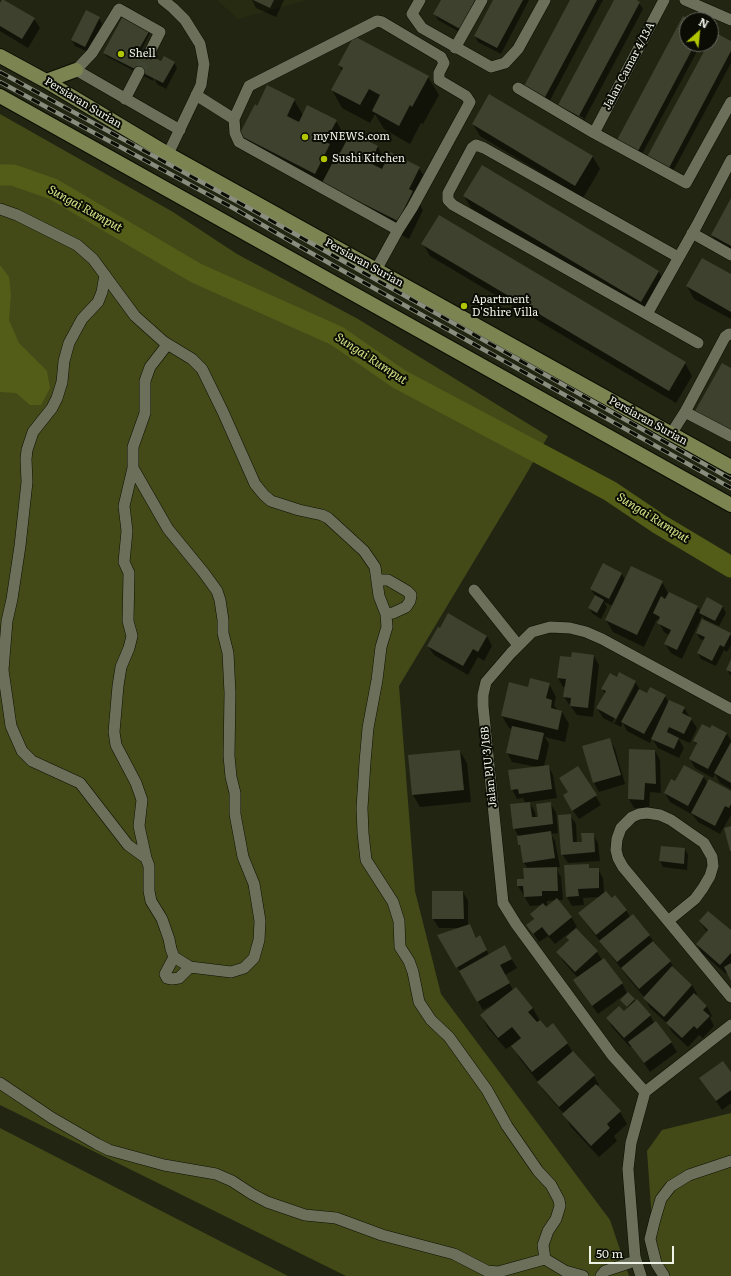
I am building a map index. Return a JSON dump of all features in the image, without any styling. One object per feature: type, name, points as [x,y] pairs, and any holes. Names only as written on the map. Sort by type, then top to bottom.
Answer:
[{"type":"main road","name":"Persiaran Surian","points":[[0,56],[46,81],[168,154],[730,466]]},
{"type":"main road","points":[[46,81],[76,70]]},
{"type":"main road","points":[[0,96],[731,505]]},
{"type":"main road","points":[[685,480],[731,511]]},
{"type":"street","points":[[163,0],[185,20],[200,44],[204,64],[201,85],[168,154]]},
{"type":"street","points":[[420,0],[412,14],[422,28],[491,68],[505,63],[518,49],[545,0]]},
{"type":"street","points":[[455,48],[482,0]]},
{"type":"street","name":"Jalan Camar 4/13A","points":[[594,133],[664,0]]},
{"type":"street","points":[[684,0],[731,20]]},
{"type":"street","points":[[149,54],[160,32],[119,9],[92,53],[76,70],[180,130]]},
{"type":"street","points":[[376,270],[470,102],[466,96],[439,80],[439,73],[444,63],[441,57],[382,22],[375,21],[249,86],[234,119],[239,142],[398,230]]},
{"type":"street","points":[[125,98],[139,72]]},
{"type":"street","points":[[518,88],[594,133],[686,183],[731,102]]},
{"type":"street","points":[[196,95],[234,119]]},
{"type":"street","points":[[678,257],[484,148],[476,145],[472,148],[448,193],[448,200],[453,205],[698,343]]},
{"type":"street","points":[[647,314],[692,233],[727,178],[731,160]]},
{"type":"street","points":[[0,209],[17,215],[77,245],[93,259],[135,316],[167,345],[192,359],[202,369],[255,484],[264,495],[271,501],[328,518],[364,551],[375,567],[379,596],[386,614],[387,627],[381,646],[378,680],[368,728],[363,784],[363,834],[366,860],[394,902],[399,921],[400,947],[409,961],[413,972],[419,1002],[431,1020],[449,1037],[487,1090],[507,1126],[538,1171],[551,1186],[559,1200],[560,1206],[556,1219],[548,1231],[543,1245],[545,1259]]},
{"type":"street","points":[[692,233],[731,255]]},
{"type":"street","points":[[105,275],[102,292],[98,302],[82,319],[69,343],[64,361],[62,382],[57,398],[52,408],[33,432],[27,450],[27,482],[20,546],[7,621],[3,670],[11,726],[22,751],[32,761],[80,783],[128,845],[146,858]]},
{"type":"street","points":[[671,434],[685,412],[725,337],[731,334]]},
{"type":"street","points":[[133,468],[168,529],[204,573],[217,591],[220,600],[223,633],[228,653],[230,693],[229,756],[231,777],[235,793],[235,814],[243,857],[254,884],[260,921],[259,940],[254,958],[244,968],[231,972],[190,967],[174,957],[162,919],[151,901],[149,891],[149,866],[139,826],[142,800],[136,784],[116,746],[114,732],[121,667],[132,636],[128,621],[130,573],[124,562],[127,531],[124,506],[133,468],[133,447],[144,413],[145,381],[150,367],[167,345]]},
{"type":"street","points":[[685,412],[731,436]]},
{"type":"street","points":[[377,580],[388,580],[399,586],[410,595],[410,601],[406,607],[393,613],[386,614]]},
{"type":"street","points":[[474,590],[518,645]]},
{"type":"street","name":"Jalan PJU 3/16B","points":[[644,1092],[612,1055],[516,924],[503,903],[483,695],[486,682],[518,645],[532,632],[550,627],[570,628],[586,632],[602,639],[731,709]]},
{"type":"street","points":[[668,921],[695,899],[703,888],[710,876],[713,866],[712,858],[704,842],[672,820],[660,815],[647,813],[639,814],[632,817],[621,828],[617,839],[616,850],[618,858],[623,867],[731,997]]},
{"type":"street","points":[[174,957],[165,974],[167,978],[179,978],[190,967]]},
{"type":"street","points":[[641,1276],[635,1257],[628,1170],[631,1143],[644,1092],[731,1025]]},
{"type":"street","points":[[0,1083],[52,1118],[109,1150],[164,1165],[216,1174],[232,1181],[267,1202],[305,1215],[341,1219],[382,1234],[454,1254],[487,1271],[498,1272],[545,1259],[565,1271],[583,1276]]},
{"type":"street","points":[[664,1276],[656,1263],[650,1239],[654,1219],[661,1199],[671,1186],[689,1175],[731,1161]]},
{"type":"street","points":[[643,1259],[654,1255]]},
{"type":"street","points":[[601,1276],[605,1271],[629,1263]]},
{"type":"shaded area","points":[[217,0],[307,0],[238,19]]},
{"type":"shaded area","points":[[0,114],[173,212],[237,254],[358,319],[548,436],[399,686],[415,891],[441,994],[610,1220],[629,1276],[346,1276],[0,1105]]},
{"type":"shaded area","points":[[0,265],[9,277],[11,294],[9,320],[19,343],[47,371],[50,388],[41,405],[30,405],[16,393],[0,392]]},
{"type":"shaded area","points":[[731,1113],[731,1276],[660,1276],[655,1265],[647,1151],[662,1130]]},
{"type":"shaded area","points":[[0,1128],[288,1276],[0,1276]]},
{"type":"building","points":[[2,0],[35,18],[22,39],[0,26],[0,3]]},
{"type":"building","points":[[253,0],[274,0],[270,8]]},
{"type":"building","points":[[441,0],[475,0],[460,29],[433,14]]},
{"type":"building","points":[[493,0],[523,0],[497,48],[474,36]]},
{"type":"building","points":[[570,0],[597,0],[544,99],[523,88]]},
{"type":"building","points":[[614,0],[637,0],[640,2],[579,116],[558,105]]},
{"type":"building","points":[[86,10],[100,17],[85,47],[71,40]]},
{"type":"building","points":[[123,16],[150,30],[139,49],[161,61],[164,56],[175,62],[163,83],[103,53]]},
{"type":"building","points":[[679,24],[679,52],[691,52],[638,151],[617,140]]},
{"type":"building","points":[[719,35],[731,41],[731,51],[669,168],[647,157],[704,52],[719,52]]},
{"type":"building","points":[[354,36],[429,76],[412,107],[410,105],[399,126],[372,111],[380,95],[369,89],[360,105],[331,90],[343,68],[338,65]]},
{"type":"building","points":[[267,85],[295,99],[287,116],[299,122],[307,105],[337,120],[325,142],[330,144],[315,174],[239,135],[255,104],[257,106]]},
{"type":"building","points":[[489,94],[593,156],[575,186],[472,124]]},
{"type":"building","points":[[351,132],[378,146],[370,163],[382,169],[390,152],[420,167],[409,189],[413,191],[398,221],[322,183],[338,152],[340,153]]},
{"type":"building","points":[[482,165],[659,271],[641,302],[463,196]]},
{"type":"building","points":[[731,198],[731,246],[711,235]]},
{"type":"building","points":[[439,215],[686,362],[669,391],[421,244]]},
{"type":"building","points":[[702,258],[731,274],[731,312],[686,286]]},
{"type":"building","points":[[722,363],[731,368],[731,431],[695,411]]},
{"type":"building","points":[[603,563],[622,573],[609,599],[590,589]]},
{"type":"building","points":[[631,566],[663,581],[637,635],[605,620]]},
{"type":"building","points":[[669,592],[698,606],[677,650],[664,644],[671,630],[657,623],[660,617],[653,613],[661,596],[665,599]]},
{"type":"building","points":[[595,595],[604,600],[597,613],[588,608]]},
{"type":"building","points":[[707,597],[723,606],[715,621],[699,613]]},
{"type":"building","points":[[448,613],[487,636],[478,652],[473,649],[463,666],[427,646],[438,627],[440,628]]},
{"type":"building","points":[[702,619],[731,633],[724,647],[720,645],[712,661],[697,653],[705,637],[696,633]]},
{"type":"building","points":[[572,652],[594,655],[588,708],[570,706],[571,698],[563,697],[566,679],[557,678],[560,656],[571,657]]},
{"type":"building","points":[[731,659],[731,672],[726,670]]},
{"type":"building","points":[[619,672],[636,681],[616,719],[596,708],[606,691],[601,689],[610,673],[617,677]]},
{"type":"building","points":[[530,678],[550,683],[546,698],[552,700],[551,708],[562,711],[558,730],[501,716],[509,682],[528,687]]},
{"type":"building","points":[[650,687],[666,695],[644,734],[621,722],[639,689],[647,693]]},
{"type":"building","points":[[669,700],[685,707],[682,713],[692,718],[684,734],[669,727],[667,732],[679,738],[674,749],[651,739]]},
{"type":"building","points":[[702,724],[710,728],[712,725],[727,733],[708,769],[689,759],[697,743],[693,741]]},
{"type":"building","points":[[512,726],[544,733],[538,760],[506,753]]},
{"type":"building","points":[[610,738],[621,775],[593,783],[582,746]]},
{"type":"building","points":[[731,742],[731,783],[714,773]]},
{"type":"building","points":[[629,749],[655,750],[656,784],[645,783],[644,800],[628,799]]},
{"type":"building","points":[[460,750],[464,790],[412,795],[408,755]]},
{"type":"building","points":[[549,765],[552,789],[519,794],[518,789],[511,790],[508,770]]},
{"type":"building","points":[[684,765],[704,776],[688,806],[664,793],[671,779],[675,781]]},
{"type":"building","points":[[578,766],[597,795],[572,811],[563,795],[568,792],[559,778]]},
{"type":"building","points":[[709,779],[731,791],[731,804],[729,808],[725,806],[715,826],[691,813]]},
{"type":"building","points":[[530,802],[532,817],[538,817],[536,804],[551,802],[553,824],[513,829],[510,804]]},
{"type":"building","points":[[571,814],[573,842],[582,842],[581,833],[594,833],[595,852],[561,855],[558,815]]},
{"type":"building","points":[[731,826],[731,851],[730,851],[724,828]]},
{"type":"building","points":[[551,831],[555,858],[523,863],[517,836]]},
{"type":"building","points":[[661,846],[685,848],[684,864],[659,861]]},
{"type":"building","points":[[589,864],[589,868],[599,868],[599,888],[578,889],[579,896],[566,897],[564,865]]},
{"type":"building","points":[[557,867],[558,891],[542,891],[542,896],[524,897],[523,886],[517,886],[517,879],[524,879],[523,868]]},
{"type":"building","points":[[432,891],[463,891],[464,919],[432,919]]},
{"type":"building","points":[[606,891],[612,898],[615,895],[627,910],[596,935],[578,913]]},
{"type":"building","points":[[557,898],[572,917],[549,936],[542,927],[533,934],[526,925],[534,919],[530,914],[543,903],[546,907]]},
{"type":"building","points":[[708,911],[731,930],[731,953],[720,965],[696,944],[708,930],[699,921]]},
{"type":"building","points":[[633,914],[650,935],[617,962],[599,941]]},
{"type":"building","points":[[470,924],[476,938],[480,935],[487,950],[456,968],[437,935]]},
{"type":"building","points":[[576,928],[598,951],[575,972],[556,952],[569,940],[566,937]]},
{"type":"building","points":[[653,941],[671,961],[639,989],[621,968]]},
{"type":"building","points":[[505,945],[512,959],[500,965],[510,983],[477,1002],[459,971]]},
{"type":"building","points":[[604,958],[623,983],[592,1006],[573,980]]},
{"type":"building","points":[[731,963],[731,981],[724,967]]},
{"type":"building","points":[[672,966],[692,985],[664,1017],[643,998]]},
{"type":"building","points":[[516,987],[533,1008],[528,1012],[537,1022],[540,1020],[547,1028],[553,1023],[568,1043],[532,1072],[511,1046],[521,1038],[512,1027],[498,1038],[480,1015]]},
{"type":"building","points":[[628,992],[635,999],[627,1007],[620,1000]]},
{"type":"building","points":[[694,993],[707,1006],[703,1010],[710,1016],[697,1029],[694,1026],[682,1038],[666,1023]]},
{"type":"building","points":[[637,999],[651,1015],[624,1038],[606,1018],[619,1006],[624,1011]]},
{"type":"building","points":[[656,1021],[672,1042],[644,1063],[628,1042]]},
{"type":"building","points":[[573,1051],[595,1075],[559,1107],[537,1082]]},
{"type":"building","points":[[723,1061],[731,1072],[731,1090],[716,1101],[699,1078]]},
{"type":"building","points":[[596,1084],[621,1111],[607,1124],[610,1128],[591,1146],[562,1114]]},
{"type":"waterway","name":"Sungai Rumput","points":[[0,175],[13,175],[53,189],[196,273],[337,336],[399,379],[610,491],[659,524],[731,567]]},
{"type":"tunnel","points":[[139,72],[149,54]]},
{"type":"railway","points":[[0,72],[238,202],[731,479]]},
{"type":"railway","points":[[0,82],[235,209],[731,488]]},
{"type":"place","name":"Shell","points":[[121,54]]},
{"type":"place","name":"myNEWS.com","points":[[305,137]]},
{"type":"place","name":"Sushi Kitchen","points":[[324,159]]},
{"type":"place","name":"Apartment D'Shire Villa","points":[[464,306]]}]
